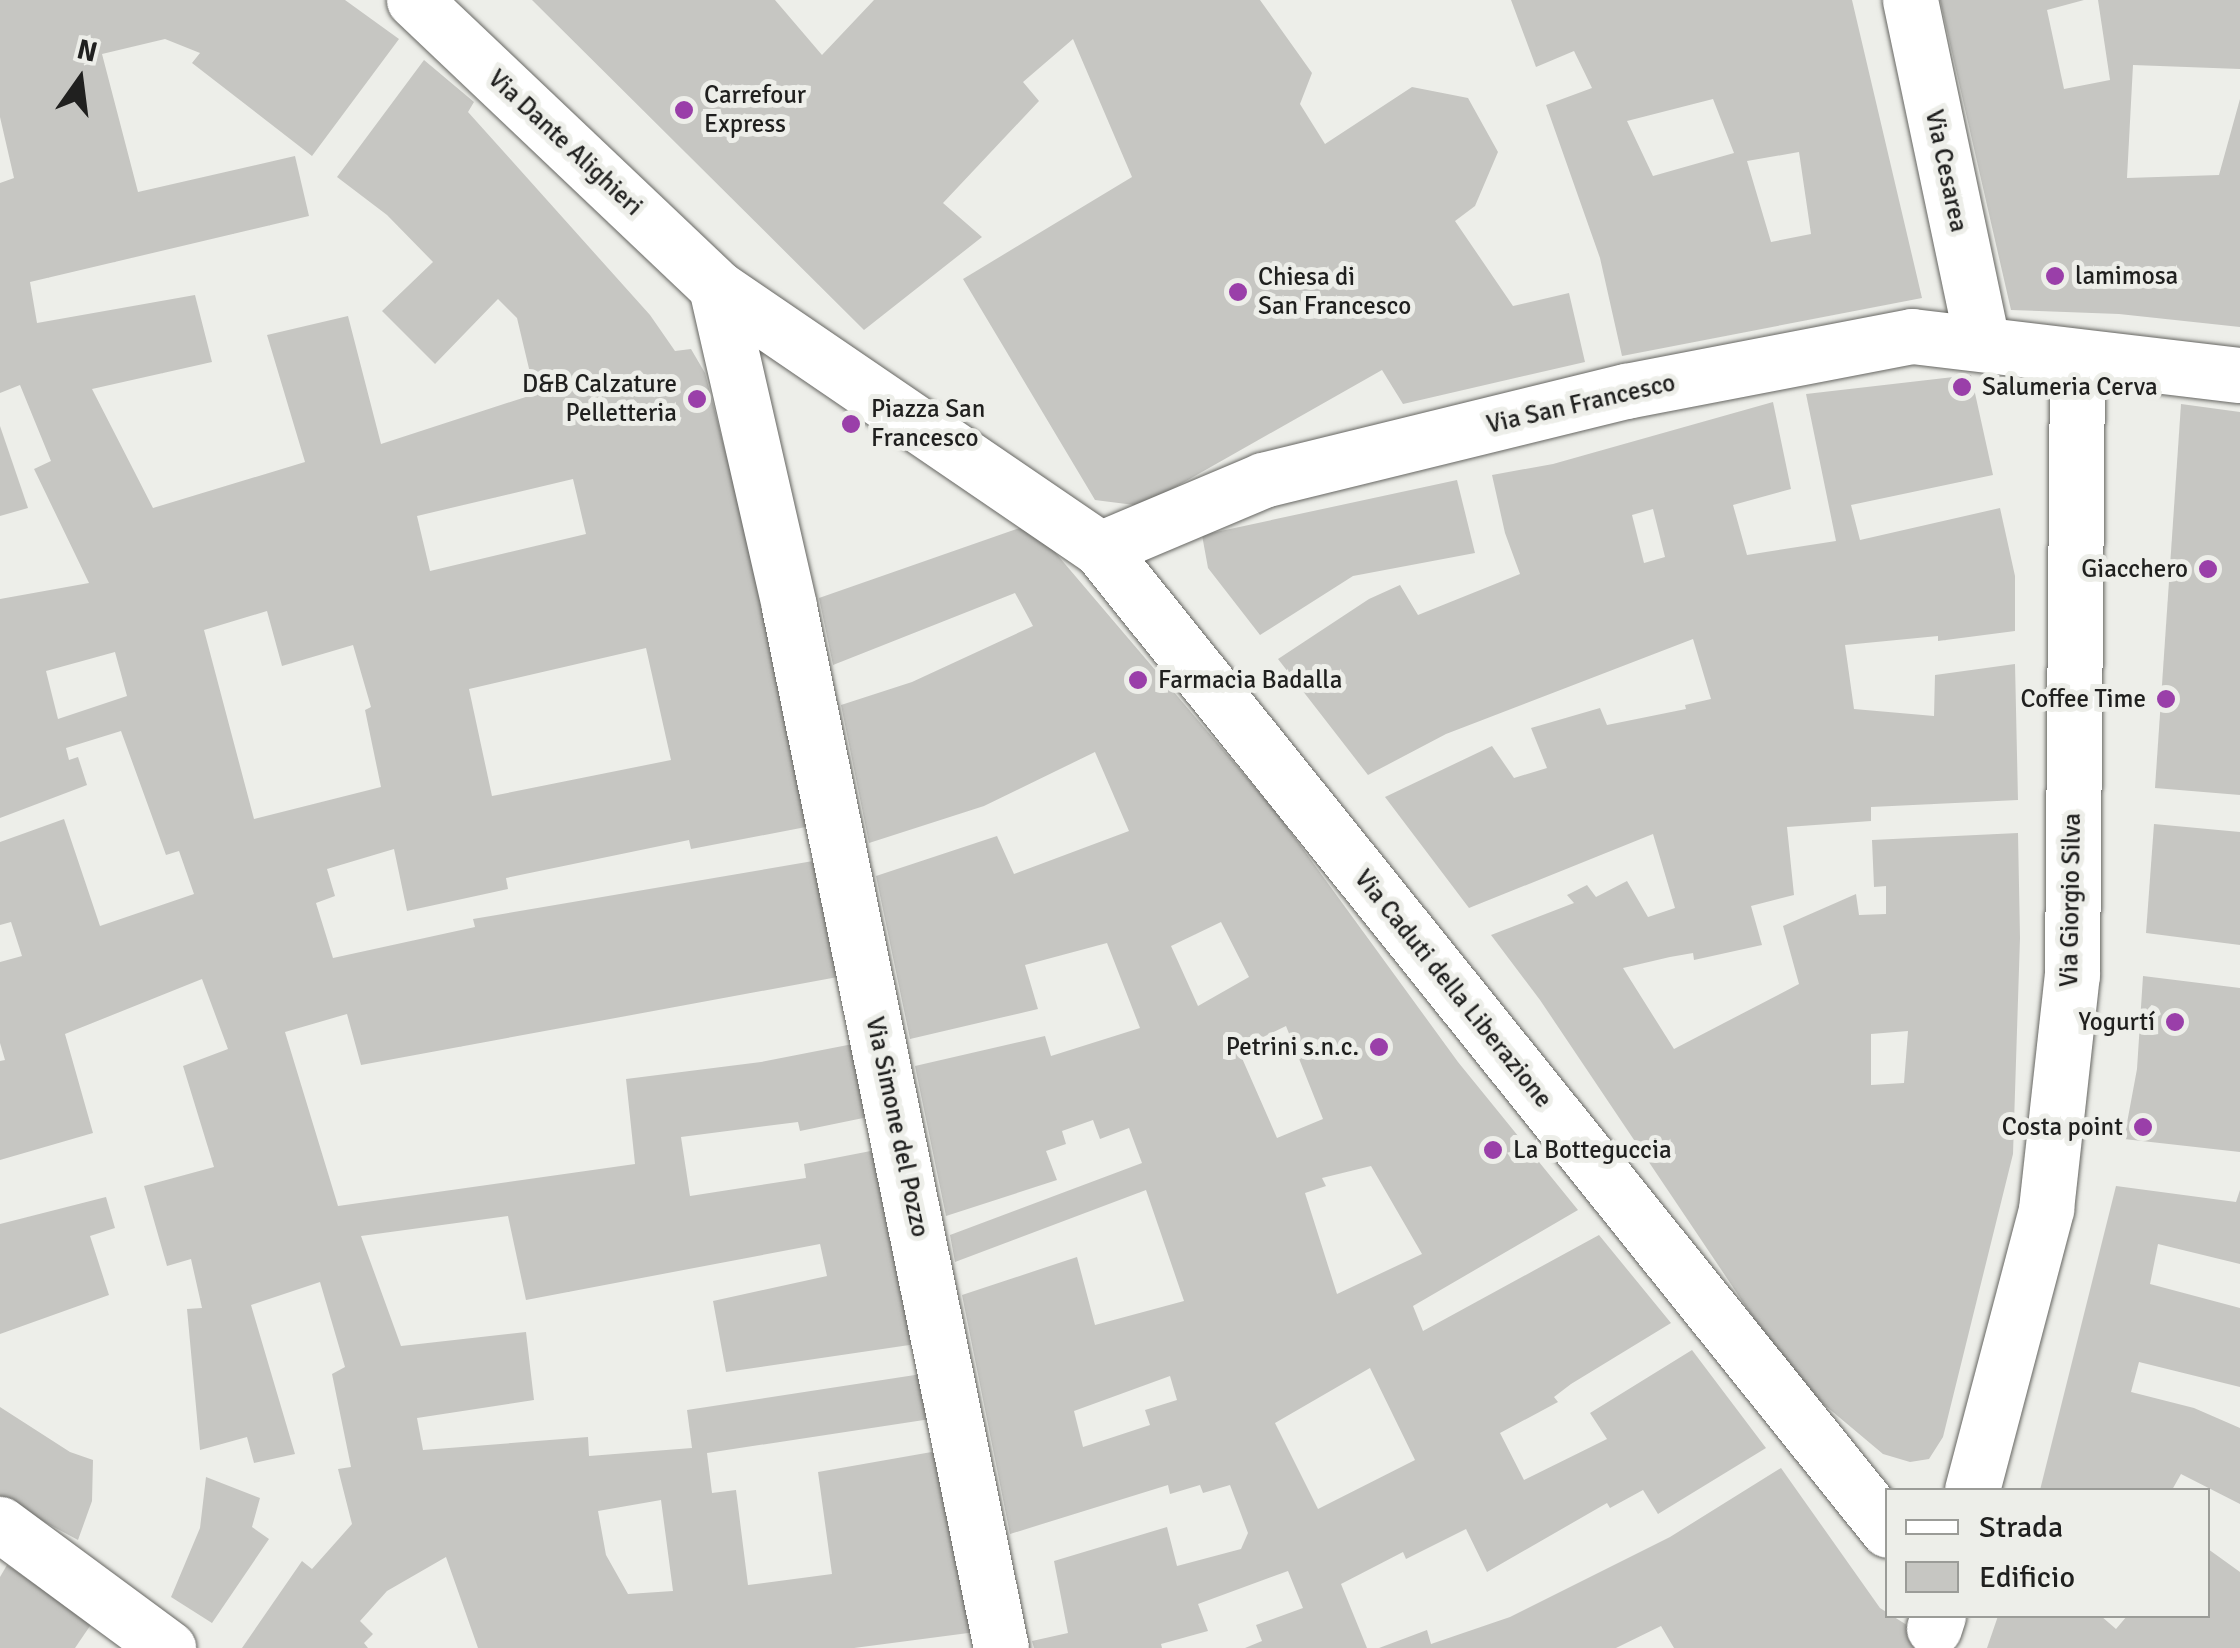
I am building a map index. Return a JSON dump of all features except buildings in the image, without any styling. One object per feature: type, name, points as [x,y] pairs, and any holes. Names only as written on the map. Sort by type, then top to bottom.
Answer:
[{"type":"street","name":"Via Dante Alighieri","points":[[414,0],[716,286]]},
{"type":"street","name":"Via Cesarea","points":[[1910,0],[1982,342]]},
{"type":"street","name":"Via Caduti della Liberazione","points":[[716,286],[1100,549],[1885,1526]]},
{"type":"street","name":"Via Simone del Pozzo","points":[[716,286],[789,608],[969,1471],[1001,1648]]},
{"type":"street","name":"Via San Francesco","points":[[1100,549],[1262,480],[1626,392],[1912,336],[1982,342],[2077,359],[2240,375]]},
{"type":"street","name":"Via Giorgio Silva","points":[[1973,1488],[2046,1210],[2072,975],[2077,359]]},
{"type":"street","points":[[0,1524],[168,1648]]},
{"type":"place","name":"Carrefour Express","points":[[684,110]]},
{"type":"place","name":"lamimosa","points":[[2055,276]]},
{"type":"place","name":"Chiesa di San Francesco","points":[[1238,292]]},
{"type":"place","name":"Salumeria Cerva","points":[[1962,387]]},
{"type":"place","name":"D&B Calzature Pelletteria","points":[[697,399]]},
{"type":"place","name":"Piazza San Francesco","points":[[851,424]]},
{"type":"place","name":"Giacchero","points":[[2208,569]]},
{"type":"place","name":"Farmacia Badalla","points":[[1138,680]]},
{"type":"place","name":"Coffee Time","points":[[2166,699]]},
{"type":"place","name":"Yogurtí","points":[[2175,1022]]},
{"type":"place","name":"Petrini s.n.c.","points":[[1379,1047]]},
{"type":"place","name":"Costa point","points":[[2143,1127]]},
{"type":"place","name":"La Botteguccia","points":[[1493,1150]]}]
